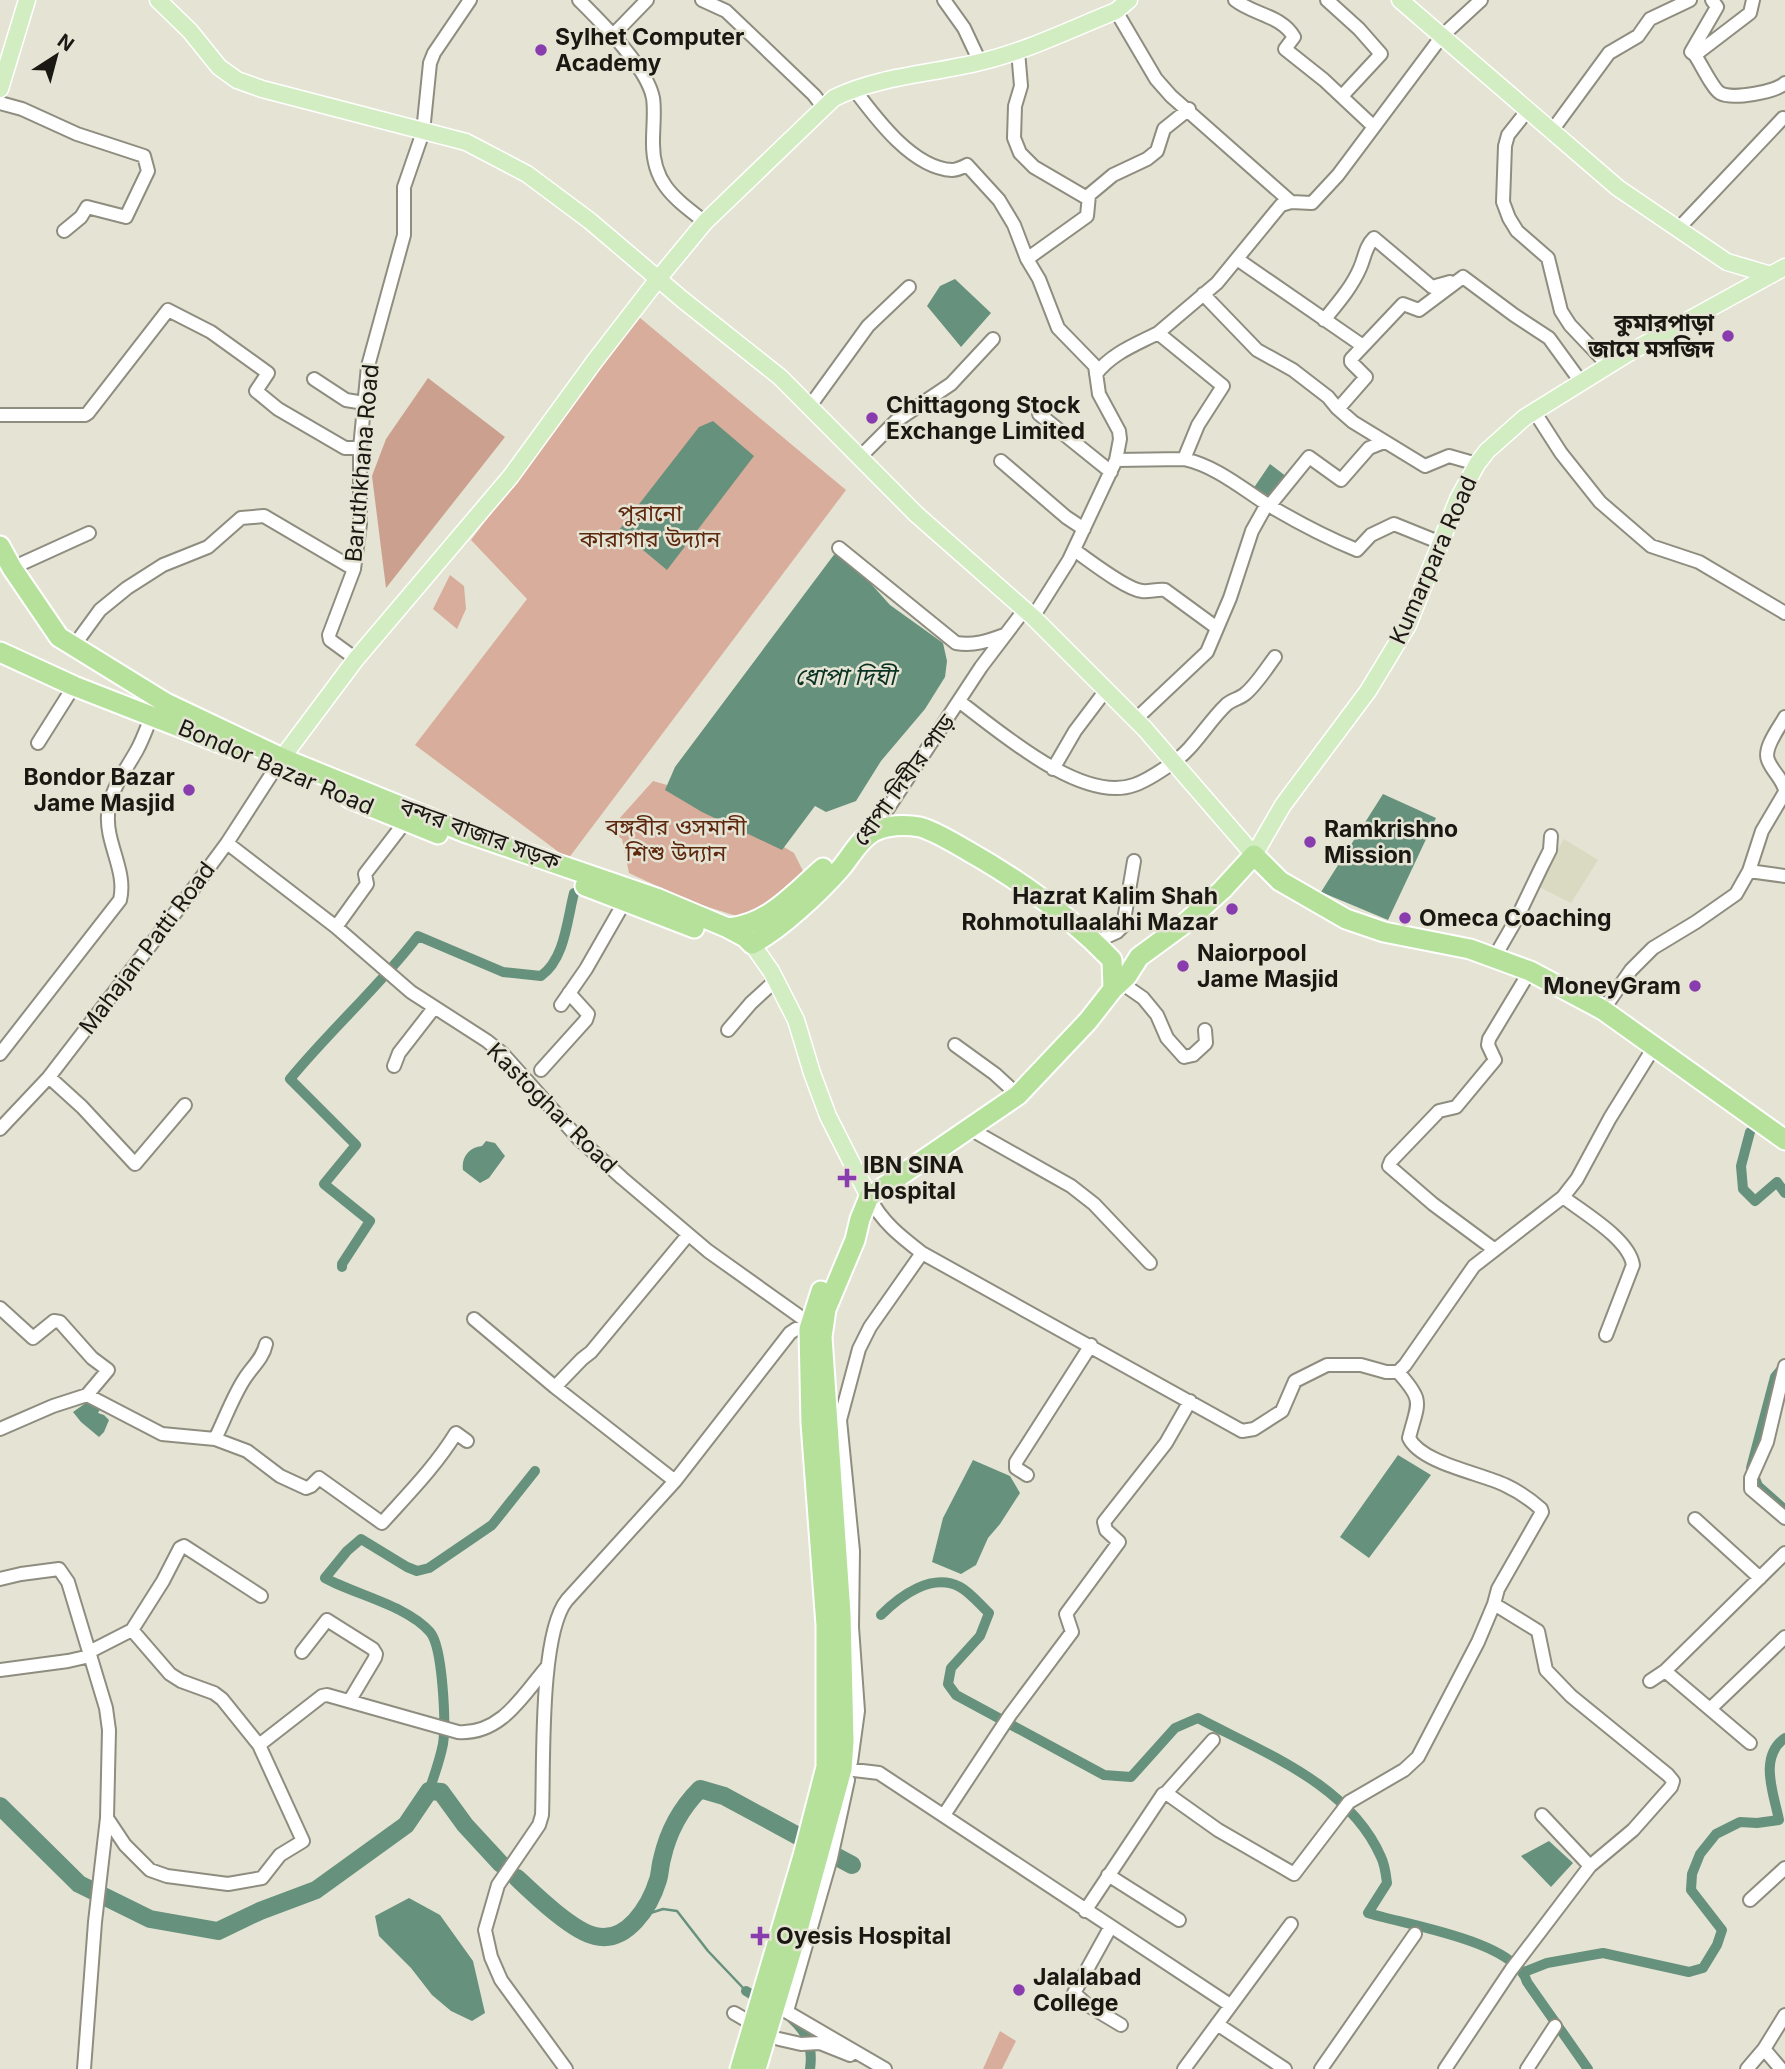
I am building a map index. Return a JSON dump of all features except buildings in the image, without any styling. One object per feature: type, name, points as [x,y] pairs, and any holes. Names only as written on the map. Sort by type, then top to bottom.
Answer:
[{"type":"highway","name":"বন্দর বাজার সড়ক","points":[[0,546],[59,637],[166,703],[279,763],[464,832],[624,886],[745,937],[762,933]]},
{"type":"highway","name":"Bondor Bazar Road","points":[[0,652],[74,686],[279,763],[405,822],[730,942],[762,933]]},
{"type":"highway","points":[[872,832],[895,825],[919,827],[999,867],[1068,916],[1095,942],[1112,960],[1116,986]]},
{"type":"highway","name":"ধোপা দিঘীর পাড়","points":[[762,933],[841,868],[854,849],[872,832]]},
{"type":"highway","points":[[740,2069],[840,1768],[811,1423],[809,1326],[847,1236],[869,1197],[1018,1095],[1088,1021],[1127,976],[1139,957],[1184,924],[1222,890],[1254,855],[1280,881],[1346,919],[1384,932],[1470,949],[1530,971],[1603,1010],[1785,1140]]},
{"type":"highway","points":[[1112,960],[1139,957]]},
{"type":"highway","points":[[757,2069],[781,2008],[844,1742],[841,1614],[822,1337],[827,1310],[855,1240],[859,1219]]},
{"type":"main road","points":[[0,89],[27,0]]},
{"type":"main road","points":[[158,0],[190,31],[219,67],[237,80],[262,89],[466,142],[527,174],[590,221],[657,279],[750,351],[810,406],[916,514],[1029,613],[1136,719],[1254,855]]},
{"type":"main road","points":[[279,763],[356,659],[511,475],[657,279],[705,222],[834,98],[853,89],[980,62],[1018,51],[1116,11],[1129,0]]},
{"type":"main road","points":[[1411,3],[1442,36],[1618,188],[1727,262],[1735,271],[1738,282],[1732,296]]},
{"type":"main road","points":[[1727,262],[1778,271]]},
{"type":"main road","name":"Kumarpara Road","points":[[1254,855],[1283,805],[1368,691],[1408,625],[1458,499],[1477,464],[1488,451],[1534,411],[1608,365],[1778,271]]},
{"type":"main road","points":[[762,933],[770,938],[765,962]]},
{"type":"main road","name":"বন্দর বাজার সড়ক","points":[[762,933],[765,962],[796,1020],[828,1116],[869,1197]]},
{"type":"street","name":"Baruthkhana Road","points":[[356,659],[330,640],[329,635],[354,569],[360,524],[360,448],[368,366],[404,235],[404,187],[423,132],[430,63],[470,0]]},
{"type":"street","points":[[579,0],[613,35],[642,74],[653,97],[652,157],[660,180],[676,199],[705,222]]},
{"type":"street","points":[[613,35],[647,0]]},
{"type":"street","points":[[702,0],[726,11],[797,78],[824,108]]},
{"type":"street","points":[[944,0],[964,27],[980,62]]},
{"type":"street","points":[[1235,0],[1287,27],[1294,37],[1285,49],[1373,125]]},
{"type":"street","points":[[1327,0],[1359,29],[1381,54],[1342,96]]},
{"type":"street","points":[[1096,374],[1106,361],[1118,353],[1158,334],[1217,283],[1281,205],[1291,202],[1312,203],[1338,175],[1442,36],[1481,0]]},
{"type":"street","points":[[1551,132],[1609,53],[1638,36],[1650,19],[1689,0]]},
{"type":"street","points":[[1712,0],[1717,7],[1691,52],[1714,87],[1729,96],[1772,92],[1785,83]]},
{"type":"street","points":[[1695,55],[1750,13],[1753,0]]},
{"type":"street","points":[[1116,11],[1156,79],[1171,96],[1189,109],[1291,202]]},
{"type":"street","points":[[1018,51],[1021,86],[1015,107],[1014,138],[1020,153],[1034,167],[1087,198]]},
{"type":"street","points":[[853,89],[907,150],[935,165],[954,170],[967,165],[999,200],[1039,279],[1058,328],[1095,366],[1099,394],[1119,431],[1120,439],[1114,466]]},
{"type":"street","points":[[0,103],[22,109],[77,134],[144,156],[148,171],[126,217],[87,207],[81,217],[64,231]]},
{"type":"street","points":[[1087,198],[1113,176],[1157,151],[1164,128],[1189,109]]},
{"type":"street","points":[[1527,111],[1508,135],[1505,146],[1503,202],[1517,231],[1548,258],[1561,311],[1570,325],[1608,365]]},
{"type":"street","points":[[1678,229],[1783,118]]},
{"type":"street","points":[[1027,259],[1087,216],[1087,198]]},
{"type":"street","points":[[1324,320],[1349,287],[1360,268],[1365,250],[1374,237],[1433,287],[1463,277],[1514,316],[1549,338],[1581,382]]},
{"type":"street","points":[[1237,259],[1363,346]]},
{"type":"street","points":[[1338,409],[1366,377],[1350,361],[1363,346],[1403,304],[1419,310],[1455,281]]},
{"type":"street","points":[[810,406],[868,326],[909,287]]},
{"type":"street","points":[[1203,294],[1257,350],[1293,370],[1328,397],[1338,409],[1384,442],[1425,466],[1449,456],[1477,464]]},
{"type":"street","points":[[0,415],[85,415],[168,310],[211,332],[268,373],[256,391],[278,409],[345,448],[360,448]]},
{"type":"street","points":[[1158,334],[1223,386],[1199,425],[1184,459]]},
{"type":"street","points":[[859,458],[896,421],[951,384],[993,339]]},
{"type":"street","points":[[314,379],[346,400],[364,403]]},
{"type":"street","points":[[1534,411],[1561,453],[1600,502],[1651,546],[1699,562],[1785,613]]},
{"type":"street","points":[[1039,414],[1114,466],[1184,459],[1219,472],[1320,534],[1357,550],[1371,535],[1394,524],[1441,543]]},
{"type":"street","points":[[1136,719],[1207,652],[1252,531],[1268,504],[1309,457],[1340,480],[1369,447],[1384,442]]},
{"type":"street","points":[[1001,461],[1066,517],[1084,529]]},
{"type":"street","name":"ধোপা দিঘীর পাড়","points":[[872,832],[1004,634],[1029,613],[1073,550],[1114,466]]},
{"type":"street","points":[[73,647],[100,610],[127,587],[163,565],[208,547],[241,518],[264,516],[354,569]]},
{"type":"street","points":[[12,568],[89,533]]},
{"type":"street","points":[[839,548],[956,643],[982,643],[1004,634]]},
{"type":"street","points":[[1073,550],[1119,581],[1138,590],[1165,590],[1217,628]]},
{"type":"street","points":[[960,702],[1053,769],[1090,785],[1120,787],[1133,785],[1173,763],[1200,737],[1226,705],[1247,693],[1275,657]]},
{"type":"street","points":[[38,743],[74,686]]},
{"type":"street","points":[[1053,769],[1075,731],[1106,690]]},
{"type":"street","points":[[0,1054],[120,900],[121,877],[109,831],[108,815],[115,790],[139,747],[152,715]]},
{"type":"street","points":[[1603,1010],[1631,970],[1653,948],[1736,894],[1749,871],[1762,831],[1785,791],[1783,781],[1768,761],[1766,752],[1785,717]]},
{"type":"street","name":"Mahajan Patti Road","points":[[0,1129],[49,1077],[228,843],[279,763]]},
{"type":"street","points":[[336,928],[367,884],[365,874],[405,822]]},
{"type":"street","points":[[1494,958],[1517,918],[1550,849],[1551,836]]},
{"type":"street","name":"Kastoghar Road","points":[[228,843],[336,928],[411,992],[503,1054],[578,1138],[688,1235],[809,1326]]},
{"type":"street","points":[[1095,942],[1117,932],[1122,926],[1134,861]]},
{"type":"street","points":[[1749,871],[1785,876]]},
{"type":"street","points":[[561,1005],[625,901]]},
{"type":"street","points":[[1495,1250],[1433,1204],[1389,1166],[1427,1121],[1439,1111],[1456,1107],[1489,1069],[1495,1060],[1488,1045],[1489,1040],[1530,971]]},
{"type":"street","points":[[728,1030],[751,1003],[776,980]]},
{"type":"street","points":[[1116,986],[1143,998],[1157,1015],[1167,1038],[1184,1057],[1193,1055],[1206,1043],[1205,1030]]},
{"type":"street","points":[[541,1070],[586,1020],[588,1014],[569,993]]},
{"type":"street","points":[[394,1066],[399,1053],[434,1008]]},
{"type":"street","points":[[955,1045],[995,1074],[1018,1095]]},
{"type":"street","points":[[869,1197],[878,1214],[893,1231],[922,1253],[1241,1431],[1248,1431],[1282,1411],[1295,1381],[1326,1365],[1361,1365],[1386,1372],[1398,1372],[1474,1266],[1563,1197],[1577,1179],[1654,1046]]},
{"type":"street","points":[[49,1077],[82,1107],[135,1164],[185,1105]]},
{"type":"street","points":[[971,1129],[1071,1186],[1094,1204],[1150,1264]]},
{"type":"street","points":[[1563,1197],[1621,1242],[1631,1255],[1633,1265],[1606,1335]]},
{"type":"street","points":[[555,1387],[591,1352],[688,1235]]},
{"type":"street","points":[[922,1253],[870,1327],[859,1349],[840,1420],[853,1551],[852,1626],[858,1711],[840,1768],[879,1773],[1230,2005]]},
{"type":"street","points":[[0,1308],[33,1338],[54,1321],[60,1322],[92,1358],[108,1370],[87,1395],[53,1406],[0,1429]]},
{"type":"street","points":[[474,1319],[555,1387],[675,1481]]},
{"type":"street","points":[[566,2069],[501,1980],[491,1957],[485,1930],[498,1885],[542,1815],[546,1668],[562,1606],[675,1481],[790,1333],[809,1326]]},
{"type":"street","points":[[215,1439],[245,1378],[264,1355],[266,1344]]},
{"type":"street","points":[[1027,1475],[1016,1468],[1016,1462],[1091,1345]]},
{"type":"street","points":[[1785,1366],[1767,1442],[1751,1478],[1751,1489],[1785,1518]]},
{"type":"street","points":[[1166,1793],[1196,1815],[1293,1874],[1349,1802],[1404,1770],[1418,1757],[1478,1642],[1498,1589],[1542,1512],[1505,1485],[1432,1457],[1413,1446],[1409,1438],[1418,1401],[1412,1388],[1398,1372]]},
{"type":"street","points":[[87,1395],[162,1434],[215,1439],[247,1451],[280,1476],[306,1488],[319,1478],[382,1523],[412,1493],[456,1433],[467,1441]]},
{"type":"street","points":[[944,1815],[1010,1715],[1072,1632],[1066,1614],[1119,1542],[1106,1531],[1104,1522],[1166,1443],[1190,1401]]},
{"type":"street","points":[[1695,1519],[1760,1578]]},
{"type":"street","points":[[0,1670],[68,1661],[90,1654],[132,1630],[180,1548],[184,1546],[261,1596]]},
{"type":"street","points":[[1650,1681],[1665,1671],[1785,1553]]},
{"type":"street","points":[[0,1579],[59,1569],[68,1582],[106,1708],[109,1730],[107,1818],[95,1922],[85,2069]]},
{"type":"street","points":[[1445,2069],[1511,1970],[1590,1866],[1633,1830],[1673,1782],[1668,1775],[1571,1696],[1546,1670],[1538,1631],[1494,1604]]},
{"type":"street","points":[[302,1652],[327,1620],[373,1649],[375,1658],[350,1700]]},
{"type":"street","points":[[107,1818],[125,1845],[150,1870],[167,1876],[228,1884],[262,1878],[280,1855],[303,1841],[259,1745],[222,1699],[170,1674],[132,1630]]},
{"type":"street","points":[[1710,1709],[1785,1637]]},
{"type":"street","points":[[259,1745],[322,1696],[350,1700],[458,1732],[478,1731],[502,1720],[546,1668]]},
{"type":"street","points":[[1665,1671],[1750,1743]]},
{"type":"street","points":[[1085,1911],[1163,1794],[1213,1740]]},
{"type":"street","points":[[1542,1815],[1590,1866]]},
{"type":"street","points":[[1750,1900],[1785,1868]]},
{"type":"street","points":[[1108,1875],[1179,1920]]},
{"type":"street","points":[[1184,2069],[1291,1924]]},
{"type":"street","points":[[1110,1928],[1074,1993],[1086,2004],[1121,2025]]},
{"type":"street","points":[[1321,2069],[1415,1934]]},
{"type":"street","points":[[781,2008],[885,2069]]},
{"type":"street","points":[[734,2013],[746,2020]]},
{"type":"street","points":[[1747,2069],[1764,2049],[1785,2015]]},
{"type":"street","points":[[1217,2024],[1285,2069]]},
{"type":"street","points":[[1527,2069],[1555,2026]]},
{"type":"street","points":[[779,2039],[800,2044],[820,2043],[879,2069]]},
{"type":"street","points":[[1764,2049],[1781,2069]]},
{"type":"shaded area","points":[[428,378],[505,437],[386,588],[372,476],[386,439]]},
{"type":"shaded area","points":[[1564,839],[1598,860],[1571,903],[1537,886]]},
{"type":"green space","name":"পুরানো কারাগার উদ্যান","points":[[639,317],[846,490],[568,859],[415,745],[527,599],[471,540]]},
{"type":"green space","points":[[450,575],[464,586],[466,609],[457,629],[433,609]]},
{"type":"green space","name":"বঙ্গবীর ওসমানী শিশু উদ্যান","points":[[653,781],[692,792],[794,853],[805,875],[746,919],[689,901],[629,873],[622,839],[609,830]]},
{"type":"green space","points":[[1000,2031],[1016,2041],[1002,2069],[983,2069]]},
{"type":"water","points":[[955,279],[991,313],[961,347],[927,306],[940,286]]},
{"type":"water","points":[[713,421],[754,456],[667,570],[619,530],[699,427]]},
{"type":"water","points":[[1270,464],[1287,477],[1270,499],[1253,489]]},
{"type":"water","name":"ধোপা দিঘী","points":[[839,548],[890,605],[943,643],[947,661],[945,677],[925,709],[881,761],[856,801],[826,812],[815,806],[782,850],[702,812],[665,790],[675,767]]},
{"type":"water","points":[[1383,794],[1436,818],[1388,920],[1321,892]]},
{"type":"water","points":[[486,1141],[495,1143],[505,1156],[489,1178],[480,1183],[463,1170],[463,1161],[470,1151],[482,1146]]},
{"type":"water","points":[[90,1400],[101,1408],[98,1413],[109,1420],[99,1437],[73,1412]]},
{"type":"water","points":[[1398,1455],[1431,1475],[1369,1558],[1340,1537]]},
{"type":"water","points":[[973,1460],[1010,1476],[1020,1493],[988,1538],[976,1565],[961,1574],[932,1562],[943,1518]]},
{"type":"water","points":[[1549,1841],[1573,1863],[1551,1887],[1521,1856]]},
{"type":"water","points":[[409,1898],[440,1915],[473,1961],[485,2013],[472,2021],[451,2011],[432,1995],[411,1968],[379,1936],[375,1916]]},
{"type":"waterway","points":[[342,1267],[370,1221],[324,1184],[356,1145],[290,1079],[418,936],[503,972],[541,976],[549,969],[560,949],[574,893]]},
{"type":"waterway","points":[[1750,1132],[1741,1166],[1743,1189],[1755,1201],[1777,1182],[1785,1193]]},
{"type":"waterway","points":[[1785,1365],[1775,1377],[1751,1468],[1758,1486],[1785,1510]]},
{"type":"waterway","points":[[429,1791],[444,1734],[444,1704],[434,1640],[430,1632],[408,1615],[325,1578],[347,1551],[361,1539],[407,1567],[417,1571],[429,1568],[492,1525],[535,1471]]},
{"type":"waterway","points":[[881,1615],[897,1600],[928,1584],[939,1582],[960,1587],[989,1613],[980,1636],[951,1668],[948,1684],[956,1695],[1104,1775],[1131,1777],[1175,1728],[1198,1718],[1302,1773],[1348,1809],[1367,1832],[1381,1857],[1387,1883],[1368,1913],[1457,1937],[1502,1956],[1518,1968],[1588,2069]]},
{"type":"waterway","points":[[1524,1972],[1547,1963],[1603,1953],[1689,1972],[1703,1968],[1717,1945],[1722,1930],[1691,1890],[1692,1874],[1700,1854],[1716,1834],[1740,1822],[1779,1820],[1770,1765],[1772,1755],[1785,1738]]},
{"type":"waterway","points":[[517,1878],[576,1927],[595,1936],[607,1937],[627,1929],[643,1911],[658,1880],[672,1830],[681,1812],[700,1789],[724,1796],[798,1836]]},
{"type":"waterway","points":[[0,1806],[79,1884],[150,1919],[218,1931],[260,1911],[316,1890],[406,1825],[429,1791],[441,1792],[465,1825],[501,1864]]},
{"type":"waterway","points":[[837,1857],[852,1865]]},
{"type":"waterway","points":[[638,1917],[663,1909],[677,1911],[708,1951],[746,1991]]},
{"type":"waterway","points":[[746,1991],[751,1994]]},
{"type":"waterway","points":[[792,2019],[808,2041],[810,2069]]},
{"type":"place","name":"Sylhet Computer Academy","points":[[541,50]]},
{"type":"place","name":"কুমারপাড়া জামে মসজিদ","points":[[1728,336]]},
{"type":"place","name":"Chittagong Stock Exchange Limited","points":[[872,418]]},
{"type":"place","name":"Bondor Bazar Jame Masjid","points":[[189,790]]},
{"type":"place","name":"Ramkrishno Mission","points":[[1310,842]]},
{"type":"place","name":"Hazrat Kalim Shah Rohmotullaalahi Mazar","points":[[1232,909]]},
{"type":"place","name":"Omeca Coaching","points":[[1405,918]]},
{"type":"place","name":"Naiorpool Jame Masjid","points":[[1183,966]]},
{"type":"place","name":"MoneyGram","points":[[1695,986]]},
{"type":"place","name":"IBN SINA Hospital","points":[[847,1178]]},
{"type":"place","name":"Oyesis Hospital","points":[[760,1936]]},
{"type":"place","name":"Jalalabad College","points":[[1019,1990]]}]
